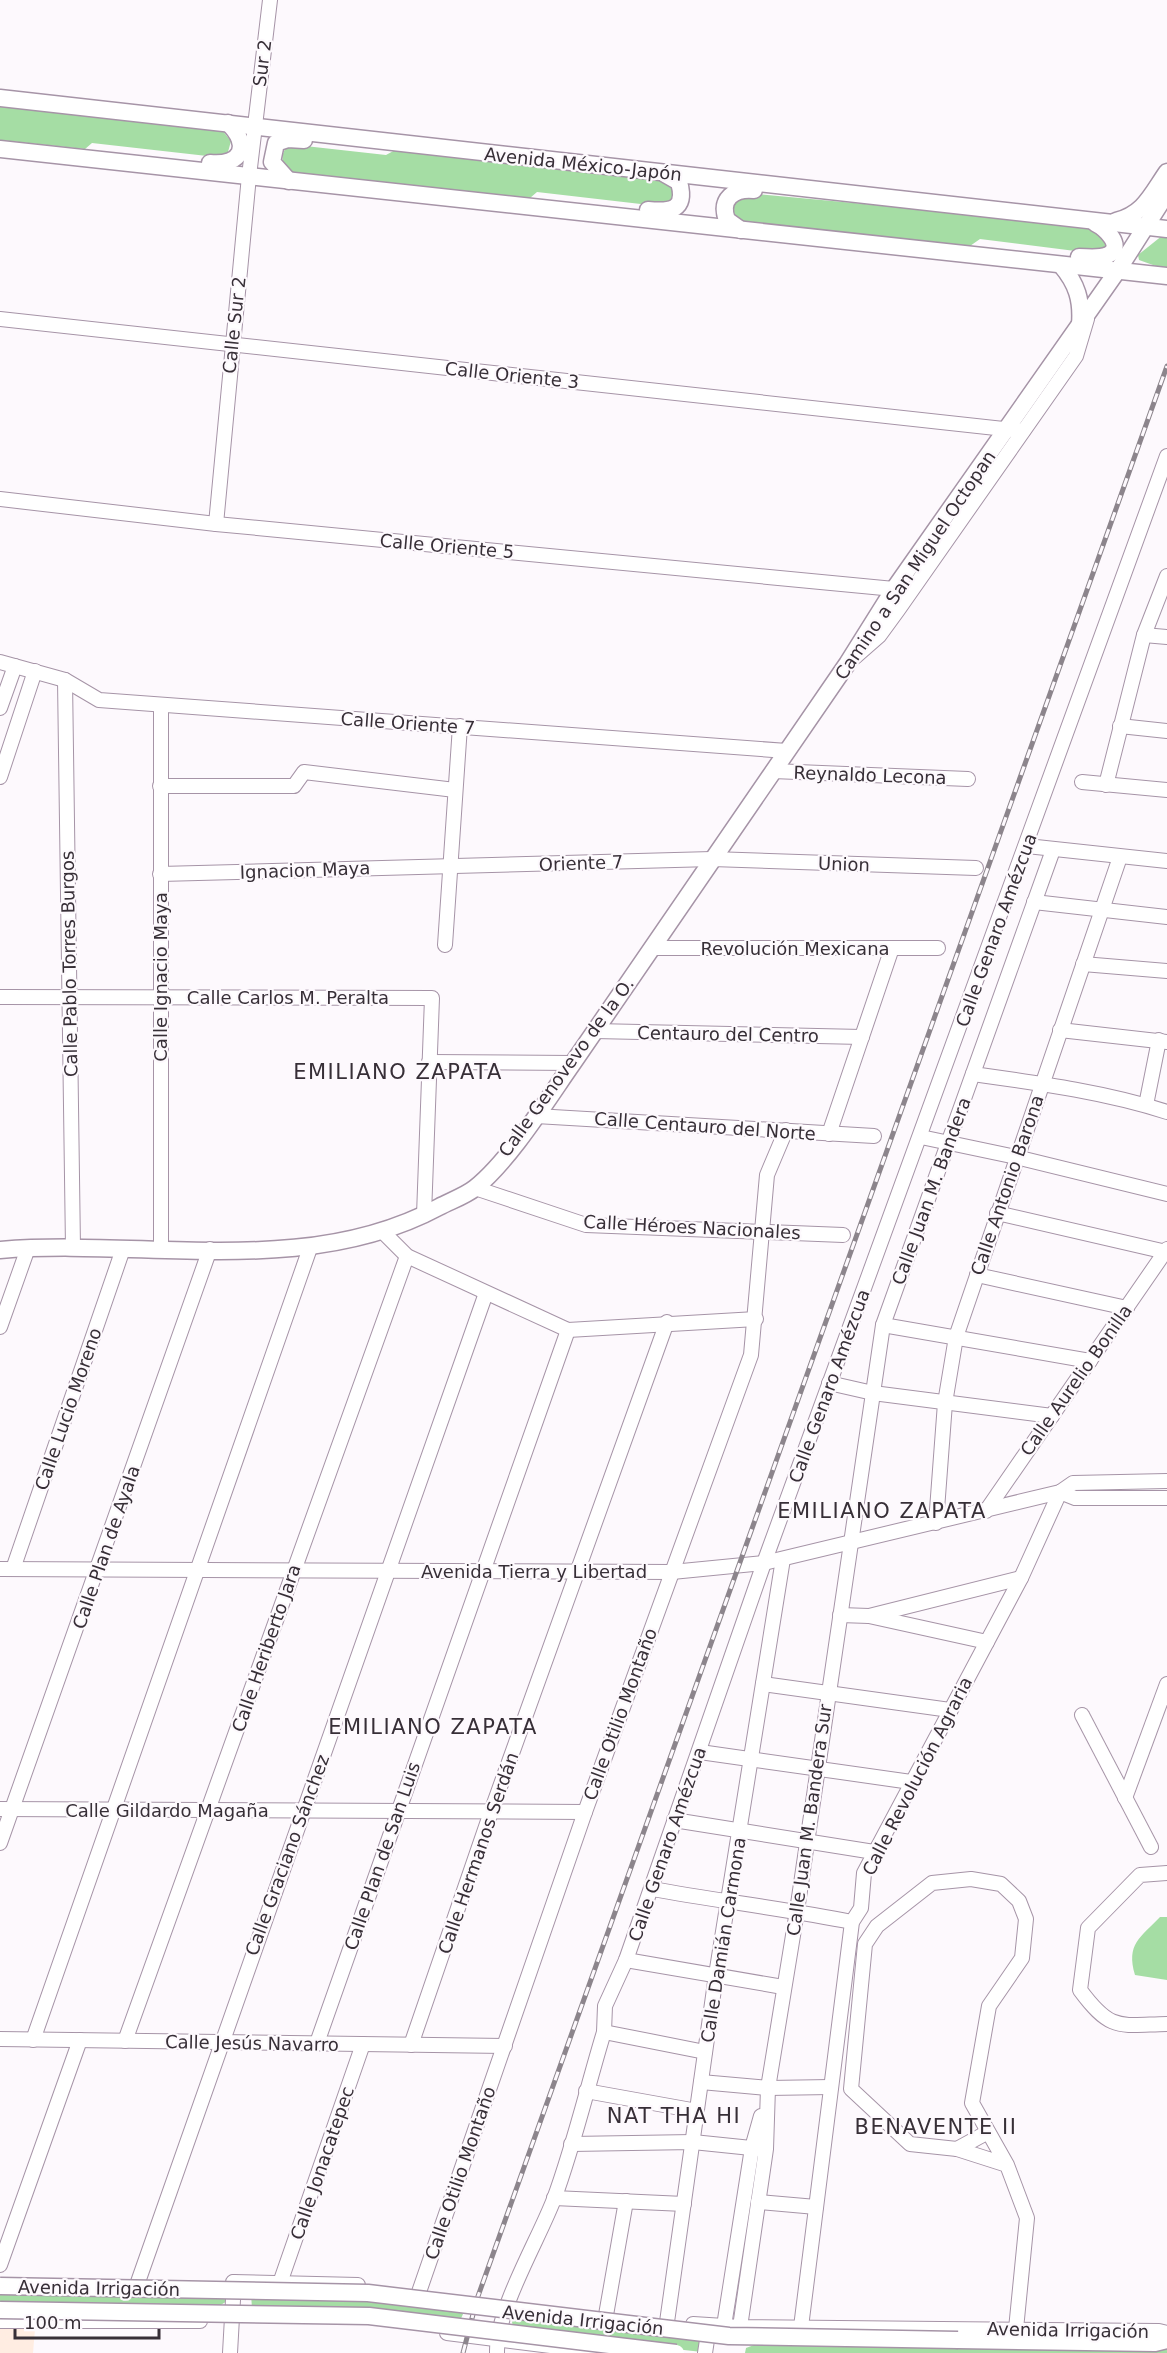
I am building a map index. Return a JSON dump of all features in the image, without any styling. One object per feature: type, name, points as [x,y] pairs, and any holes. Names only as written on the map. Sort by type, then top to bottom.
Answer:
[{"type":"main road","name":"Avenida México-Japón","points":[[0,98],[1167,229]]},
{"type":"main road","points":[[87,159],[97,150],[225,164],[235,160],[241,142],[237,132],[228,123]]},
{"type":"main road","points":[[289,181],[272,162],[276,143],[288,140],[369,145],[394,142]]},
{"type":"main road","points":[[0,149],[1167,276]]},
{"type":"main road","points":[[1109,223],[1132,217],[1140,211],[1167,172]]},
{"type":"main road","points":[[527,207],[555,203],[667,212],[676,208],[682,192],[680,182],[663,173]]},
{"type":"main road","points":[[741,230],[727,220],[725,214],[729,195],[736,190],[808,188]]},
{"type":"main road","name":"Camino a San Miguel Octopan","points":[[712,859],[847,664],[894,590],[1015,430],[1167,192]]},
{"type":"main road","points":[[973,255],[1002,252],[1099,258],[1109,254],[1114,241],[1111,236],[1097,224],[1087,220]]},
{"type":"main road","points":[[1061,265],[1072,278],[1079,293],[1085,319]]},
{"type":"main road","name":"Calle Genovevo de la O.","points":[[0,1250],[28,1248],[310,1248],[382,1233],[424,1215],[474,1188],[536,1116],[712,859]]},
{"type":"main road","name":"Avenida Irrigación","points":[[0,2286],[368,2293],[729,2336],[1155,2343],[1167,2340]]},
{"type":"main road","name":"Avenida Irrigación","points":[[0,2310],[369,2316],[676,2353]]},
{"type":"street","name":"Sur 2","points":[[254,126],[270,0]]},
{"type":"street","name":"Calle Sur 2","points":[[216,524],[254,126]]},
{"type":"street","name":"Calle Oriente 3","points":[[0,319],[1015,430]]},
{"type":"street","points":[[847,664],[879,636],[1015,430]]},
{"type":"street","name":"Calle Genaro Amézcua","points":[[497,2346],[509,2302],[554,2198],[604,2032],[605,2006],[626,1960],[652,1889],[764,1563],[1027,846],[1167,456]]},
{"type":"street","name":"Calle Oriente 5","points":[[0,499],[216,524],[894,590]]},
{"type":"street","points":[[1106,784],[1144,635],[1166,576]]},
{"type":"street","points":[[1144,635],[1167,637]]},
{"type":"street","name":"Calle Oriente 7","points":[[0,662],[65,680],[99,700],[787,751]]},
{"type":"street","points":[[0,708],[15,666]]},
{"type":"street","points":[[0,777],[35,671]]},
{"type":"street","name":"Calle Pablo Torres Burgos","points":[[65,680],[73,1248]]},
{"type":"street","name":"Calle Ignacio Maya","points":[[161,705],[161,1249]]},
{"type":"street","points":[[445,945],[460,726]]},
{"type":"street","points":[[1120,726],[1167,731]]},
{"type":"street","name":"Reynaldo Lecona","points":[[773,771],[968,779]]},
{"type":"street","points":[[160,786],[294,786],[304,772],[455,790]]},
{"type":"street","points":[[1082,782],[1167,790]]},
{"type":"street","points":[[1027,846],[1167,861]]},
{"type":"street","name":"Calle Juan M. Bandera","points":[[851,1543],[883,1325],[1053,850]]},
{"type":"street","name":"Calle Antonio Barona","points":[[936,1523],[945,1403],[956,1337],[1120,857]]},
{"type":"street","name":"Oriente 7","points":[[450,866],[712,859]]},
{"type":"street","name":"Union","points":[[712,859],[976,868]]},
{"type":"street","name":"Ignacion Maya","points":[[160,874],[450,866]]},
{"type":"street","points":[[1034,902],[1167,917]]},
{"type":"street","name":"Revolución Mexicana","points":[[651,948],[938,948]]},
{"type":"street","points":[[829,1134],[892,948]]},
{"type":"street","points":[[1083,964],[1167,971]]},
{"type":"street","name":"Calle Carlos M. Peralta","points":[[0,997],[432,998],[429,1062]]},
{"type":"street","points":[[1060,1030],[1163,1041],[1146,1105]]},
{"type":"street","name":"Centauro del Centro","points":[[595,1031],[862,1037]]},
{"type":"street","points":[[424,1215],[429,1062],[573,1063]]},
{"type":"street","points":[[973,1074],[1041,1084],[1146,1105],[1167,1112]]},
{"type":"street","name":"Calle Centauro del Norte","points":[[536,1116],[874,1136]]},
{"type":"street","name":"Calle Otilio Montaño","points":[[419,2292],[585,1812],[751,1356],[764,1230],[767,1175],[786,1130]]},
{"type":"street","points":[[921,1137],[1016,1157],[1167,1194]]},
{"type":"street","name":"Calle Héroes Nacionales","points":[[474,1188],[586,1225],[764,1230],[843,1235]]},
{"type":"street","points":[[997,1213],[1166,1251]]},
{"type":"street","points":[[382,1233],[407,1256],[568,1330],[667,1322],[756,1319]]},
{"type":"street","points":[[0,1327],[28,1248]]},
{"type":"street","points":[[33,2040],[310,1248]]},
{"type":"street","name":"Calle Lucio Moreno","points":[[7,1569],[123,1249]]},
{"type":"street","name":"Calle Plan de Ayala","points":[[0,1844],[6,1809],[99,1569],[210,1249]]},
{"type":"street","name":"Calle Aurelio Bonilla","points":[[986,1511],[1166,1251]]},
{"type":"street","name":"Calle Heriberto Jara","points":[[125,2041],[210,1810],[407,1256]]},
{"type":"street","points":[[976,1275],[1127,1308]]},
{"type":"street","name":"Calle Graciano Sánchez","points":[[138,2282],[486,1293]]},
{"type":"street","name":"Calle Hermanos Serdán","points":[[411,2045],[491,1812],[667,1322]]},
{"type":"street","points":[[883,1325],[1090,1361]]},
{"type":"street","name":"Calle Plan de San Luis","points":[[317,2043],[568,1330]]},
{"type":"street","points":[[829,1383],[873,1393],[1052,1416]]},
{"type":"street","points":[[1060,1492],[1073,1483],[1167,1481]]},
{"type":"street","points":[[1060,1492],[1075,1498],[1167,1498]]},
{"type":"street","name":"Avenida Tierra y Libertad","points":[[7,1569],[672,1572],[764,1563],[1060,1492]]},
{"type":"street","name":"Calle Revolución Agraria","points":[[801,2327],[852,1922],[861,1908],[864,1873],[1021,1578],[1060,1492]]},
{"type":"street","name":"Calle Juan M. Bandera Sur","points":[[724,2326],[759,2149],[851,1543]]},
{"type":"street","name":"Calle Damián Carmona","points":[[667,2322],[716,1975],[783,1559]]},
{"type":"street","points":[[869,1616],[1021,1578]]},
{"type":"street","points":[[840,1616],[869,1616],[987,1642]]},
{"type":"street","points":[[763,1684],[950,1710]]},
{"type":"street","points":[[1125,1798],[1167,1684]]},
{"type":"street","points":[[1082,1715],[1150,1847]]},
{"type":"street","points":[[700,1752],[911,1782]]},
{"type":"street","name":"Calle Gildardo Magaña","points":[[6,1809],[585,1812]]},
{"type":"street","points":[[674,1820],[874,1852]]},
{"type":"street","points":[[1167,1873],[1140,1875],[1088,1929],[1080,1990],[1096,2012],[1119,2025],[1167,2024]]},
{"type":"street","points":[[1007,2165],[957,2149],[910,2144],[851,2089],[866,1944],[877,1926],[933,1883],[971,1879],[1001,1884],[1020,1901],[1026,1919],[1022,1958],[989,2006],[972,2103],[1007,2165],[1028,2218],[1016,2329]]},
{"type":"street","points":[[652,1889],[852,1922]]},
{"type":"street","points":[[626,1960],[783,1987]]},
{"type":"street","points":[[604,2032],[705,2052]]},
{"type":"street","name":"Calle Jesús Navarro","points":[[0,2039],[505,2046]]},
{"type":"street","points":[[0,2265],[80,2040]]},
{"type":"street","name":"Calle Jonacatepec","points":[[280,2283],[363,2044]]},
{"type":"street","points":[[701,2082],[767,2092],[831,2087]]},
{"type":"street","points":[[586,2091],[697,2111]]},
{"type":"street","points":[[957,2149],[988,2132]]},
{"type":"street","points":[[570,2144],[693,2142],[759,2149]]},
{"type":"street","name":"Calle Juan M. Bandera Sur","points":[[740,2327],[758,2202],[759,2149]]},
{"type":"street","points":[[554,2198],[684,2204]]},
{"type":"street","points":[[606,2315],[626,2201]]},
{"type":"street","points":[[758,2202],[816,2207]]},
{"type":"street","name":"Avenida Irrigación","points":[[0,2280],[369,2285],[667,2322],[740,2327],[1159,2331],[1167,2333]]},
{"type":"street","points":[[230,2353],[234,2282]]},
{"type":"street","points":[[317,2323],[309,2304],[314,2289],[322,2284]]},
{"type":"street","points":[[441,2332],[452,2325],[456,2318],[458,2309],[450,2296]]},
{"type":"street","name":"Avenida Irrigación","points":[[0,2321],[230,2321],[369,2324],[441,2332],[497,2346],[606,2353]]},
{"type":"street","points":[[700,2325],[707,2340],[705,2353]]},
{"type":"shaded area","points":[[0,2328],[35,2329],[33,2353],[0,2353]]},
{"type":"green space","points":[[0,105],[222,130],[231,141],[228,152],[216,157],[92,143],[85,149],[0,140]]},
{"type":"green space","points":[[296,145],[386,155],[397,149],[670,179],[674,196],[670,203],[658,206],[537,192],[530,198],[294,173],[285,167],[282,157],[285,149]]},
{"type":"green space","points":[[746,193],[1090,225],[1107,242],[1108,249],[1099,254],[980,239],[970,246],[742,222],[735,218],[731,202]]},
{"type":"green space","points":[[1163,235],[1167,235],[1167,270],[1139,260],[1138,255]]},
{"type":"green space","points":[[1160,1917],[1167,1917],[1167,1980],[1135,1975],[1132,1956],[1141,1936]]},
{"type":"green space","points":[[0,2288],[221,2292],[229,2300],[219,2306],[0,2308]]},
{"type":"green space","points":[[251,2292],[336,2294],[461,2309],[463,2314],[459,2323],[252,2310]]},
{"type":"green space","points":[[517,2315],[706,2336],[702,2352],[514,2331],[512,2322]]},
{"type":"green space","points":[[1167,2344],[1167,2353],[745,2353],[746,2348],[754,2345]]},
{"type":"railway","points":[[463,2353],[477,2299],[1167,366]]},
{"type":"district","name":"EMILIANO ZAPATA","points":[[398,1072]]},
{"type":"district","name":"EMILIANO ZAPATA","points":[[882,1511]]},
{"type":"district","name":"EMILIANO ZAPATA","points":[[433,1727]]},
{"type":"district","name":"NAT THA HI","points":[[674,2116]]},
{"type":"district","name":"BENAVENTE II","points":[[936,2127]]}]
